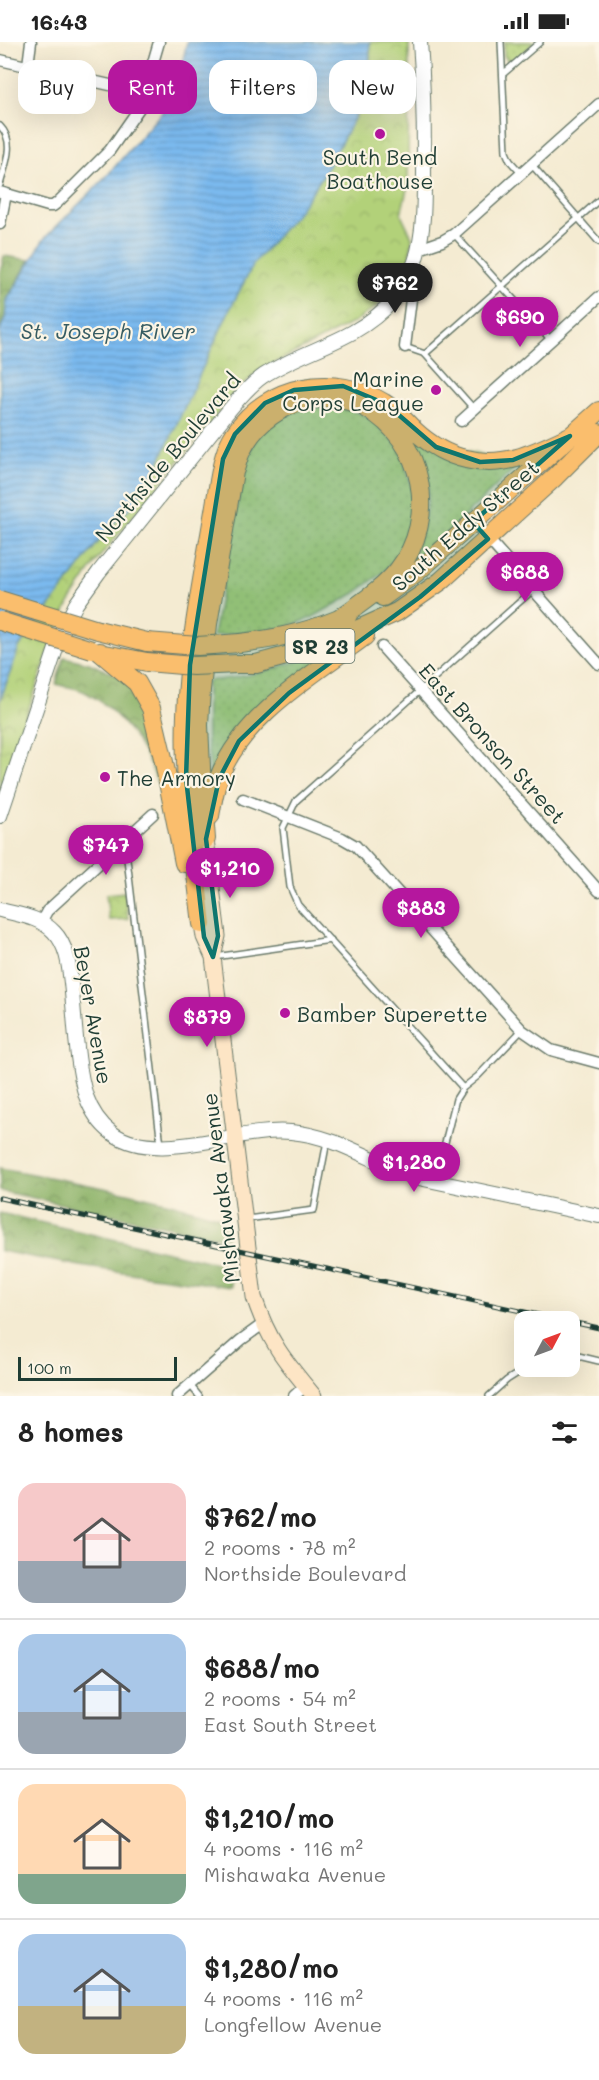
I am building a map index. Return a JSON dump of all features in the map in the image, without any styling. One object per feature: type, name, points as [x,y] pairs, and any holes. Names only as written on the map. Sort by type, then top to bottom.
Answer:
[{"type":"main road","points":[[202,924],[186,778],[186,715],[194,626],[219,481],[223,459],[235,434],[254,411],[280,394],[325,385],[343,386],[375,398],[398,413],[426,440],[466,460],[496,462],[513,460],[570,436]]},
{"type":"main road","points":[[207,839],[201,788],[199,725],[201,690],[208,624],[234,472],[242,450],[258,428],[281,409],[315,398],[348,401],[364,407],[392,428],[414,461],[422,500],[417,535],[399,568],[387,582],[339,620]]},
{"type":"main road","name":"South Eddy Street","points":[[0,600],[98,630],[147,642],[198,646],[271,640],[305,632],[367,607],[395,590],[599,411]]},
{"type":"main road","name":"South Eddy Street","points":[[0,621],[96,651],[147,662],[193,666],[256,664],[316,648],[397,612],[441,581],[555,477],[599,433]]},
{"type":"main road","points":[[207,839],[219,778],[231,753],[248,730],[319,669],[397,612]]},
{"type":"main road","points":[[96,651],[137,683],[151,708],[185,871],[202,924]]},
{"type":"main road","name":"Mishawaka Avenue","points":[[207,839],[218,936],[213,957]]},
{"type":"main road","name":"Mishawaka Avenue","points":[[202,924],[204,937],[213,957],[254,1297],[263,1324],[274,1346],[305,1393]]},
{"type":"street","points":[[29,60],[31,42]]},
{"type":"street","points":[[154,60],[159,42]]},
{"type":"street","name":"Northside Boulevard","points":[[0,816],[62,634],[76,604],[99,572],[246,391],[276,368],[335,341],[380,314],[407,279],[420,249],[423,222],[423,105],[420,42]]},
{"type":"street","points":[[0,60],[18,63]]},
{"type":"street","points":[[420,249],[454,234],[599,104]]},
{"type":"street","points":[[0,224],[2,190],[54,206],[110,150],[135,114]]},
{"type":"street","points":[[405,347],[411,308],[407,279]]},
{"type":"street","points":[[461,421],[599,297]]},
{"type":"street","points":[[473,522],[599,664]]},
{"type":"street","name":"East Bronson Street","points":[[382,647],[599,891]]},
{"type":"street","points":[[243,799],[289,815],[356,846],[522,1030],[551,1050],[599,1063]]},
{"type":"street","points":[[0,910],[41,922],[47,910],[153,814]]},
{"type":"street","name":"Beyer Avenue","points":[[41,922],[54,932],[64,950],[69,968],[86,1096],[104,1126],[121,1138],[135,1144],[161,1147],[234,1136],[290,1132],[327,1139],[402,1172],[435,1182],[599,1216]]},
{"type":"street","points":[[177,1396],[241,1340],[263,1324]]},
{"type":"lane","points":[[501,42],[506,152],[510,161],[522,174]]},
{"type":"lane","points":[[502,75],[540,42]]},
{"type":"lane","points":[[0,126],[10,143],[2,190]]},
{"type":"lane","points":[[532,165],[599,242]]},
{"type":"lane","points":[[425,354],[599,200]]},
{"type":"lane","points":[[454,234],[551,340]]},
{"type":"lane","points":[[405,347],[425,354],[474,409]]},
{"type":"lane","points":[[463,1088],[298,904],[290,887],[283,828],[296,801],[533,590]]},
{"type":"lane","points":[[124,840],[161,1147]]},
{"type":"lane","points":[[213,957],[331,940]]},
{"type":"lane","points":[[435,1182],[453,1107],[463,1088],[478,1076],[522,1030]]},
{"type":"lane","points":[[244,1220],[314,1210],[327,1139]]},
{"type":"lane","points":[[580,1356],[599,1361]]},
{"type":"lane","points":[[489,1396],[514,1376]]},
{"type":"lane","points":[[190,1385],[199,1396]]},
{"type":"highlighted area","points":[[343,386],[386,404],[436,447],[480,462],[513,460],[570,436],[473,522],[488,539],[420,597],[289,693],[239,741],[219,779],[206,839],[218,936],[213,957],[204,937],[186,778],[190,665],[223,459],[235,434],[265,403],[294,390]]},
{"type":"green space","points":[[370,42],[409,42],[409,60],[370,60]]},
{"type":"green space","points":[[504,42],[535,42],[517,58],[508,61],[504,56]]},
{"type":"green space","points":[[357,114],[408,114],[408,185],[401,214],[412,237],[410,259],[405,272],[376,307],[354,322],[259,371],[236,391],[98,559],[69,603],[55,634],[0,790],[0,701],[19,647],[108,529],[135,503],[155,471],[228,313],[254,263],[298,212],[324,174]]},
{"type":"green space","points":[[4,256],[30,260],[7,299],[5,318],[0,330],[0,272]]},
{"type":"green space","points":[[335,405],[370,417],[400,448],[414,495],[409,531],[396,558],[382,573],[355,593],[311,618],[284,628],[213,636],[244,469],[256,438],[288,412]]},
{"type":"green space","points":[[407,431],[417,438],[518,465],[414,564],[412,562],[426,510],[428,481],[425,466]]},
{"type":"green space","points":[[325,651],[328,655],[211,776],[207,741],[207,681],[267,670]]},
{"type":"green space","points":[[64,657],[89,663],[119,676],[141,699],[162,780],[157,783],[139,744],[111,710],[83,691],[56,684]]},
{"type":"green space","points":[[125,892],[128,919],[109,920],[106,894]]},
{"type":"green space","points":[[0,1168],[140,1196],[223,1218],[226,1239],[0,1191]]},
{"type":"green space","points":[[0,1213],[229,1266],[231,1287],[86,1267],[0,1251]]},
{"type":"water","name":"St. Joseph River","points":[[187,42],[370,42],[370,60],[329,60],[329,114],[357,114],[324,174],[298,212],[254,263],[228,313],[155,471],[135,503],[108,529],[19,647],[0,701],[0,330],[5,318],[7,300],[44,239],[106,177],[160,114],[197,114],[197,60],[183,60]]},
{"type":"railway","points":[[0,1198],[599,1328]]},
{"type":"place","name":"South Bend Boathouse","points":[[380,134]]},
{"type":"place","name":"Marine Corps League","points":[[436,390]]},
{"type":"place","name":"The Armory","points":[[105,777]]},
{"type":"place","name":"Bamber Superette","points":[[285,1013]]}]
